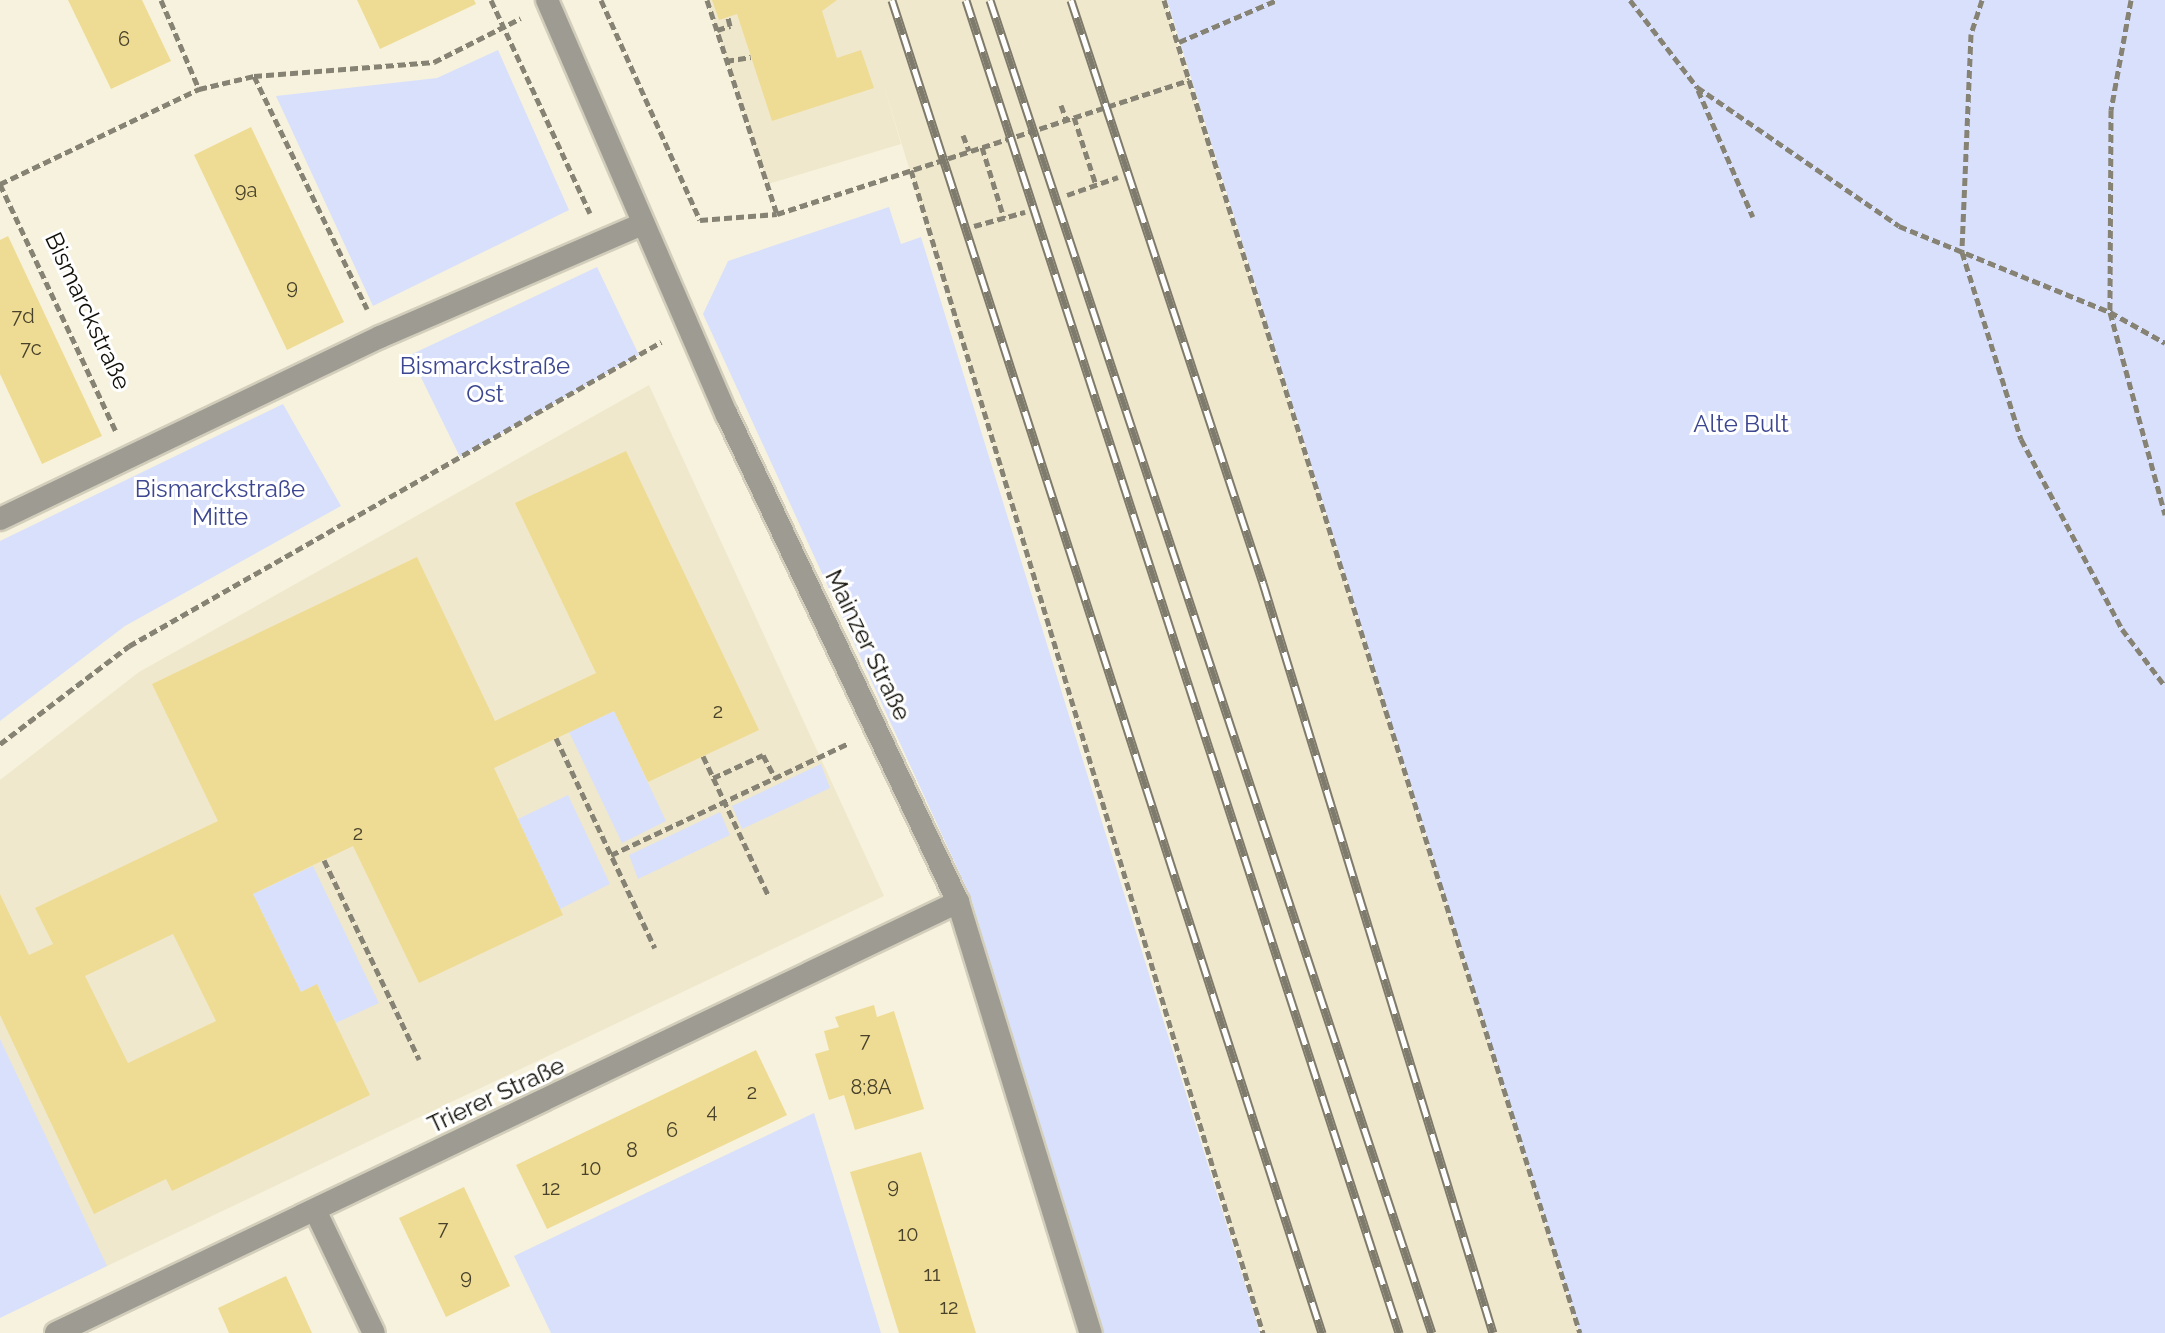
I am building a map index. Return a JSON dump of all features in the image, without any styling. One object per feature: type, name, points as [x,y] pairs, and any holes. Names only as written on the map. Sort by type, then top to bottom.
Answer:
[{"type":"street","name":"Mainzer Straße","points":[[547,2],[642,224],[880,728],[958,902],[1091,1333]]},
{"type":"street","points":[[0,519],[129,460],[380,337],[642,224]]},
{"type":"street","name":"Trierer Straße","points":[[56,1333],[958,902]]},
{"type":"street","points":[[315,1210],[374,1333]]},
{"type":"path","points":[[161,0],[199,89]]},
{"type":"path","points":[[491,0],[604,242]]},
{"type":"path","points":[[601,0],[700,220],[777,214],[1190,80]]},
{"type":"path","points":[[707,0],[777,214]]},
{"type":"path","points":[[1164,0],[1580,1333]]},
{"type":"path","points":[[1179,42],[1277,0]]},
{"type":"path","points":[[1630,0],[1697,87],[1753,217]]},
{"type":"path","points":[[1982,0],[1971,34],[1962,252],[2021,439],[2122,629],[2165,686]]},
{"type":"path","points":[[2131,0],[2111,110],[2110,312],[2165,515]]},
{"type":"path","points":[[0,184],[199,89],[254,76],[434,62],[504,28],[547,2]]},
{"type":"path","points":[[717,30],[730,26],[728,17]]},
{"type":"path","points":[[726,61],[751,57]]},
{"type":"path","points":[[254,76],[380,337]]},
{"type":"path","points":[[1697,87],[1899,226],[2110,312],[2165,343]]},
{"type":"path","points":[[1061,105],[1066,120]]},
{"type":"path","points":[[1074,117],[1096,185]]},
{"type":"path","points":[[963,135],[969,151]]},
{"type":"path","points":[[982,147],[1004,218]]},
{"type":"path","points":[[911,170],[1263,1333]]},
{"type":"path","points":[[1067,195],[1118,177]]},
{"type":"path","name":"Bismarckstraße","points":[[0,184],[129,460]]},
{"type":"path","points":[[974,226],[1025,212]]},
{"type":"path","points":[[0,744],[129,646],[689,326]]},
{"type":"path","points":[[611,855],[880,728]]},
{"type":"path","points":[[556,738],[655,948]]},
{"type":"path","points":[[713,778],[763,755],[775,778]]},
{"type":"path","points":[[703,756],[768,895]]},
{"type":"path","points":[[324,860],[419,1059]]},
{"type":"shaded area","points":[[706,0],[1164,0],[1580,1333],[1263,1333],[881,76],[901,144],[768,184]]},
{"type":"shaded area","points":[[649,385],[884,896],[0,1317],[0,780],[139,672]]},
{"type":"green space","name":"Alte Bult","points":[[1167,0],[2165,0],[2165,1333],[1580,1333]]},
{"type":"green space","points":[[498,50],[569,210],[373,306],[276,96],[437,78]]},
{"type":"green space","points":[[889,207],[901,244],[921,237],[1260,1333],[1101,1333],[971,898],[703,314],[728,261]]},
{"type":"green space","name":"Bismarckstraße Ost","points":[[597,267],[639,355],[460,457],[410,355]]},
{"type":"green space","name":"Bismarckstraße Mitte","points":[[283,404],[341,506],[125,626],[0,721],[0,541]]},
{"type":"green space","points":[[614,711],[666,821],[622,843],[569,732]]},
{"type":"green space","points":[[821,764],[830,788],[742,829],[732,806]]},
{"type":"green space","points":[[568,795],[610,884],[560,909],[518,819]]},
{"type":"green space","points":[[720,812],[730,835],[638,879],[629,855]]},
{"type":"green space","points":[[313,866],[379,1003],[336,1023],[318,985],[301,992],[253,894]]},
{"type":"green space","points":[[0,1039],[107,1266],[0,1318]]},
{"type":"green space","points":[[814,1113],[881,1333],[551,1333],[514,1256]]},
{"type":"building","points":[[68,0],[142,0],[171,61],[111,89]]},
{"type":"building","points":[[357,0],[474,0],[476,4],[380,49]]},
{"type":"building","points":[[712,0],[837,0],[822,11],[837,58],[861,50],[874,88],[772,121],[737,14],[719,20]]},
{"type":"building","points":[[251,127],[344,322],[287,350],[194,155]]},
{"type":"building","points":[[8,236],[102,436],[42,464],[0,374],[0,240]]},
{"type":"building","points":[[626,451],[759,730],[648,782],[614,711],[494,768],[563,915],[419,983],[353,846],[253,894],[301,992],[317,984],[370,1095],[172,1191],[166,1179],[94,1214],[0,1015],[0,894],[29,955],[53,944],[35,908],[218,821],[152,684],[417,557],[495,721],[596,673],[515,503]],"holes":[[[173,934],[216,1021],[128,1063],[85,976]]]},
{"type":"building","points":[[874,1005],[877,1017],[894,1011],[924,1109],[855,1130],[844,1095],[829,1100],[815,1054],[829,1050],[824,1031],[839,1027],[835,1017]]},
{"type":"building","points":[[756,1050],[787,1115],[547,1229],[516,1165]]},
{"type":"building","points":[[921,1152],[976,1333],[899,1333],[894,1317],[850,1172]]},
{"type":"building","points":[[464,1187],[510,1286],[446,1317],[399,1218]]},
{"type":"building","points":[[286,1276],[312,1333],[229,1333],[218,1308]]},
{"type":"railway","points":[[892,0],[1322,1333]]},
{"type":"railway","points":[[966,0],[1399,1333]]},
{"type":"railway","points":[[990,0],[1432,1333]]},
{"type":"railway","points":[[1071,0],[1263,583],[1493,1333]]}]
